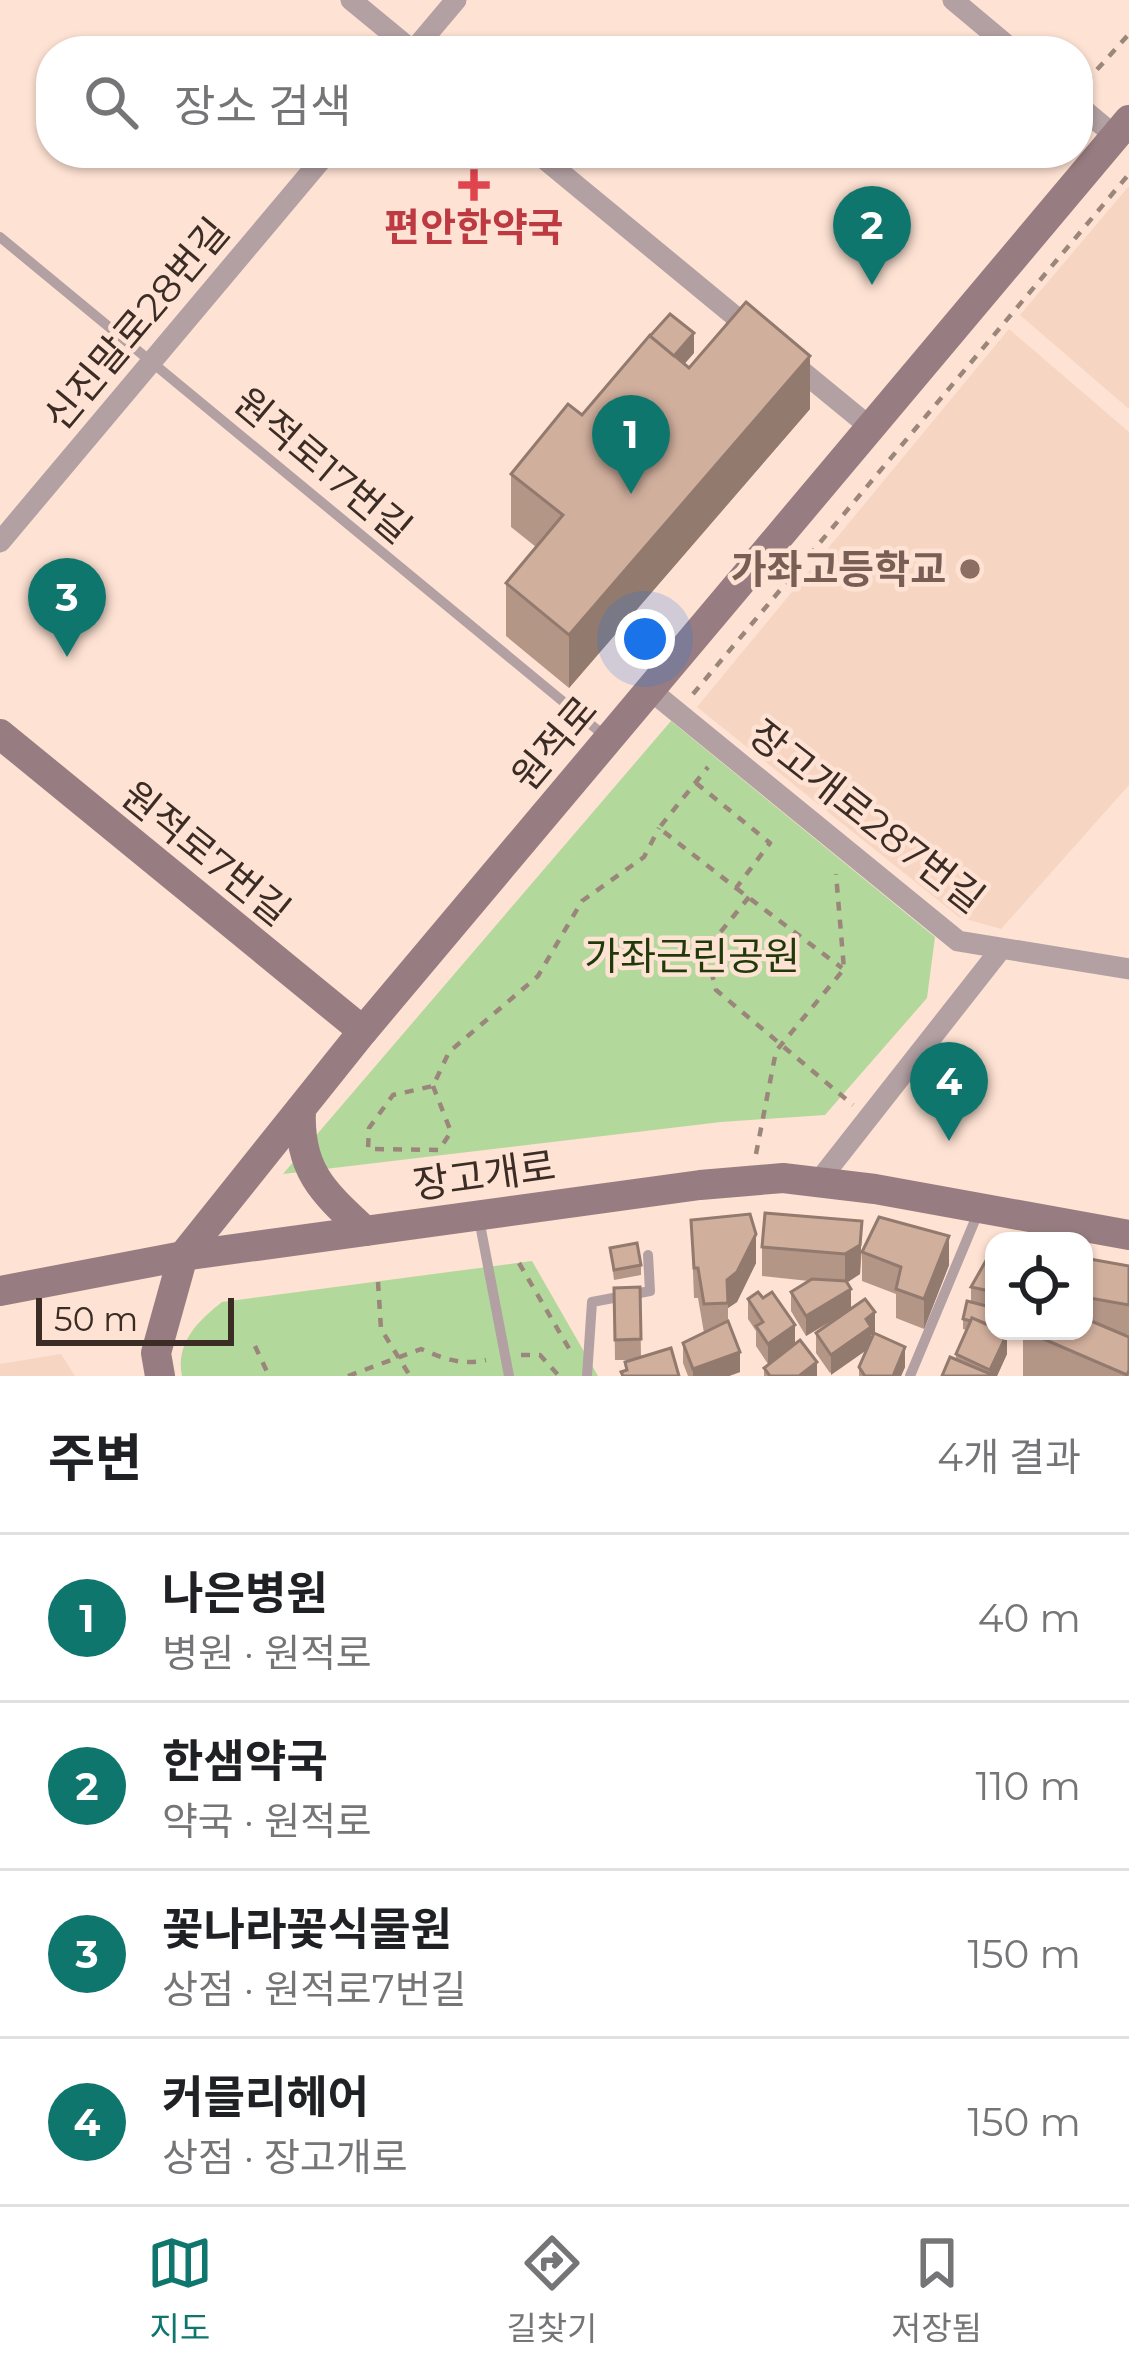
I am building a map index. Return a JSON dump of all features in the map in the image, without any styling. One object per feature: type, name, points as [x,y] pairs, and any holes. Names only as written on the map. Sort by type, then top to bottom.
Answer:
[{"type":"street","points":[[351,0],[395,36]]},
{"type":"street","points":[[426,36],[456,0]]},
{"type":"street","points":[[953,0],[996,36]]},
{"type":"street","points":[[1093,113],[1122,128]]},
{"type":"street","name":"원적로","points":[[1093,162],[1122,128]]},
{"type":"street","name":"신진말로28번길","points":[[0,542],[314,168]]},
{"type":"street","points":[[555,168],[870,427]]},
{"type":"street","name":"원적로","points":[[183,1256],[363,1031],[1088,168]]},
{"type":"street","name":"장고개로287번길","points":[[650,689],[958,941],[1129,969]]},
{"type":"street","name":"원적로7번길","points":[[0,734],[363,1031]]},
{"type":"street","points":[[818,1182],[1001,949]]},
{"type":"street","points":[[301,1109],[305,1162],[333,1201],[365,1231]]},
{"type":"street","name":"장고개로","points":[[5,1285],[183,1256],[783,1178],[1129,1235]]},
{"type":"street","points":[[160,1376],[156,1353],[183,1256]]},
{"type":"lane","name":"원적로17번길","points":[[0,237],[608,739]]},
{"type":"lane","points":[[910,1376],[980,1208]]},
{"type":"lane","points":[[478,1216],[509,1376]]},
{"type":"lane","points":[[587,1376],[592,1302],[650,1291],[648,1255]]},
{"type":"path","points":[[1093,74],[1129,34]]},
{"type":"path","points":[[678,712],[1129,174]]},
{"type":"path","points":[[433,1085],[393,1095],[369,1128],[368,1149],[439,1150],[451,1132],[433,1085],[449,1052],[538,976],[582,901],[644,857],[658,828],[723,748]]},
{"type":"path","points":[[696,783],[770,843],[736,888]]},
{"type":"path","points":[[658,828],[844,969]]},
{"type":"path","points":[[750,1180],[776,1052],[844,969],[833,839]]},
{"type":"path","points":[[748,897],[706,950],[716,990],[868,1118]]},
{"type":"path","points":[[519,1263],[574,1357]]},
{"type":"path","points":[[378,1282],[380,1329],[410,1376]]},
{"type":"path","points":[[255,1346],[269,1376]]},
{"type":"path","points":[[348,1376],[421,1348],[445,1359],[473,1363],[506,1355],[540,1355],[559,1376]]},
{"type":"shaded area","points":[[1129,186],[1129,409],[1020,315]]},
{"type":"shaded area","name":"가좌고등학교","points":[[1009,329],[1129,432],[1129,785],[1001,929],[959,917],[697,707]]},
{"type":"shaded area","points":[[61,1354],[75,1376],[0,1376],[0,1364]]},
{"type":"green space","name":"가좌근린공원","points":[[671,721],[935,937],[927,998],[825,1115],[721,1122],[283,1174]]},
{"type":"green space","points":[[532,1261],[598,1376],[182,1376],[185,1343],[222,1302]]},
{"type":"building","points":[[746,302],[810,356],[569,635],[506,583],[563,515],[511,474],[568,404],[582,415],[650,335],[689,368]]},
{"type":"building","points":[[670,314],[694,333],[674,356],[650,336]]},
{"type":"building","points":[[765,1213],[862,1221],[860,1245],[845,1254],[762,1247]]},
{"type":"building","points":[[750,1214],[756,1234],[737,1272],[727,1280],[728,1303],[704,1304],[698,1268],[694,1268],[691,1220]]},
{"type":"building","points":[[879,1217],[949,1236],[924,1299],[896,1289],[901,1267],[862,1252]]},
{"type":"building","points":[[637,1243],[641,1265],[614,1270],[610,1248]]},
{"type":"building","points":[[1093,1260],[1129,1266],[1129,1305],[1093,1299]]},
{"type":"building","points":[[985,1262],[985,1290],[971,1287]]},
{"type":"building","points":[[812,1279],[846,1281],[851,1289],[806,1316],[791,1292]]},
{"type":"building","points":[[640,1287],[641,1339],[615,1340],[614,1288]]},
{"type":"building","points":[[758,1292],[763,1298],[772,1292],[795,1325],[768,1344],[756,1326],[763,1322],[748,1299]]},
{"type":"building","points":[[865,1299],[875,1312],[866,1319],[871,1327],[831,1355],[816,1333]]},
{"type":"building","points":[[967,1301],[985,1306],[985,1323],[963,1319]]},
{"type":"building","points":[[972,1318],[985,1324],[985,1340],[1004,1340],[990,1370],[956,1354]]},
{"type":"building","points":[[728,1321],[740,1352],[693,1369],[683,1343]]},
{"type":"building","points":[[1093,1322],[1129,1337],[1127,1375],[1046,1340],[1093,1340]]},
{"type":"building","points":[[874,1333],[905,1347],[893,1376],[865,1376],[859,1367]]},
{"type":"building","points":[[800,1340],[817,1362],[799,1376],[770,1376],[764,1368]]},
{"type":"building","points":[[671,1348],[679,1376],[623,1376],[625,1362]]},
{"type":"building","points":[[950,1357],[995,1376],[942,1376]]},
{"type":"place","name":"편안한약국","points":[[474,185]]},
{"type":"place","name":"한샘약국","points":[[872,285]]},
{"type":"place","name":"나은병원","points":[[631,494]]},
{"type":"place","name":"가좌고등학교","points":[[970,569]]},
{"type":"place","name":"꽃나라꽃식물원","points":[[67,657]]},
{"type":"place","name":"커믈리헤어","points":[[949,1141]]}]
